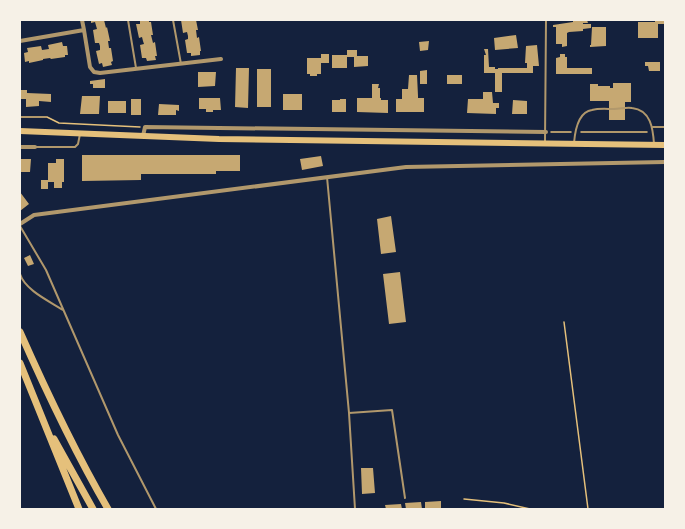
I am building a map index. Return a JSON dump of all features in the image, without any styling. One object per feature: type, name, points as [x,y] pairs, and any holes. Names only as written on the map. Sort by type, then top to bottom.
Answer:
[{"type":"highway","points":[[20,332],[42,383],[72,444],[108,509]]},
{"type":"highway","points":[[20,363],[79,509]]},
{"type":"highway","points":[[45,423],[93,509]]},
{"type":"main road","points":[[20,131],[219,139],[546,142],[665,145]]},
{"type":"street","points":[[82,20],[90,67],[94,72],[100,73],[221,59]]},
{"type":"street","points":[[20,40],[84,30]]},
{"type":"street","points":[[143,136],[146,127],[546,132]]},
{"type":"street","points":[[219,128],[219,139]]},
{"type":"street","points":[[20,147],[35,147]]},
{"type":"street","points":[[20,225],[34,215],[406,167],[665,162]]},
{"type":"lane","points":[[128,20],[136,69]]},
{"type":"lane","points":[[173,20],[181,64]]},
{"type":"lane","points":[[546,20],[546,142]]},
{"type":"lane","points":[[574,143],[575,132],[579,121],[590,110],[633,108],[642,111],[648,116],[653,127],[654,145]]},
{"type":"lane","points":[[653,127],[665,127]]},
{"type":"lane","points":[[35,147],[75,147],[78,144],[80,133]]},
{"type":"lane","points":[[327,177],[355,509]]},
{"type":"lane","points":[[20,225],[46,270],[118,435],[156,509]]},
{"type":"lane","points":[[20,274],[22,279],[38,295],[64,310]]},
{"type":"lane","points":[[348,413],[392,410],[405,498]]},
{"type":"path","points":[[20,117],[47,117],[59,123],[146,127]]},
{"type":"path","points":[[546,132],[653,132]]},
{"type":"path","points":[[564,322],[588,509]]},
{"type":"path","points":[[464,498],[504,503],[530,509]]},
{"type":"building","points":[[91,20],[104,20],[110,41],[108,41],[109,48],[111,48],[113,61],[111,62],[112,65],[103,67],[102,63],[99,64],[96,51],[100,50],[100,46],[99,43],[95,43],[93,30],[97,29],[95,22],[91,23]]},
{"type":"building","points":[[140,20],[149,20],[149,22],[151,22],[153,35],[151,35],[153,43],[155,42],[157,56],[155,56],[156,60],[147,61],[146,58],[142,58],[140,45],[144,44],[142,37],[139,38],[136,24],[140,24]]},
{"type":"building","points":[[181,20],[196,20],[198,30],[196,30],[197,38],[199,37],[201,51],[200,55],[191,56],[191,53],[187,53],[185,40],[188,39],[188,36],[187,32],[183,33]]},
{"type":"building","points":[[573,20],[587,20],[588,23],[583,24],[591,24],[591,28],[583,29],[583,31],[567,33],[567,46],[562,47],[562,44],[556,44],[556,27],[553,27],[553,25],[573,22]]},
{"type":"building","points":[[655,20],[664,20],[664,24],[658,24],[658,38],[638,38],[638,22],[655,22]]},
{"type":"building","points":[[592,27],[606,27],[606,46],[590,47]]},
{"type":"building","points":[[516,35],[518,48],[495,50],[494,38]]},
{"type":"building","points":[[429,41],[428,50],[420,51],[419,42]]},
{"type":"building","points":[[62,42],[63,46],[67,46],[68,55],[65,55],[65,57],[43,59],[29,63],[29,61],[25,62],[24,53],[28,52],[27,48],[41,46],[42,50],[49,49],[48,45]]},
{"type":"building","points":[[537,45],[539,66],[533,66],[533,73],[502,73],[502,92],[495,92],[495,73],[484,73],[484,55],[486,55],[484,49],[488,49],[489,67],[495,67],[495,69],[527,68],[527,63],[525,63],[526,46]]},
{"type":"building","points":[[347,50],[357,50],[357,56],[368,56],[368,66],[354,67],[354,57],[347,57],[347,68],[332,68],[332,55],[347,55]]},
{"type":"building","points":[[321,54],[329,54],[329,63],[321,63],[321,74],[317,74],[317,76],[310,76],[310,74],[307,74],[307,58],[321,58]]},
{"type":"building","points":[[560,54],[565,54],[565,57],[567,57],[567,68],[592,68],[592,74],[556,74],[556,58],[560,57]]},
{"type":"building","points":[[645,62],[660,62],[660,71],[649,71],[648,66],[645,66]]},
{"type":"building","points":[[236,68],[249,68],[248,108],[235,107]]},
{"type":"building","points":[[257,69],[271,69],[271,107],[257,107]]},
{"type":"building","points":[[427,70],[427,84],[420,84],[420,71]]},
{"type":"building","points":[[198,72],[216,72],[215,86],[198,87]]},
{"type":"building","points":[[409,75],[417,75],[418,98],[424,98],[424,112],[396,112],[396,99],[402,99],[402,89],[408,89]]},
{"type":"building","points":[[447,75],[462,75],[462,84],[447,84]]},
{"type":"building","points":[[105,79],[105,88],[93,88],[93,84],[90,84],[90,81]]},
{"type":"building","points":[[613,83],[631,83],[631,102],[625,102],[625,120],[609,120],[609,101],[590,101],[590,84],[610,86],[610,88],[613,88]]},
{"type":"building","points":[[372,84],[379,84],[378,88],[380,88],[381,100],[388,100],[388,113],[357,112],[357,98],[372,98]]},
{"type":"building","points":[[20,90],[27,90],[27,93],[51,94],[51,102],[39,101],[39,106],[26,107],[26,99],[20,99]]},
{"type":"building","points":[[483,92],[492,92],[493,103],[499,103],[499,108],[496,108],[496,114],[467,113],[468,99],[483,99]]},
{"type":"building","points":[[283,94],[302,94],[302,110],[283,110]]},
{"type":"building","points":[[82,96],[100,96],[99,114],[80,114]]},
{"type":"building","points":[[199,98],[220,98],[221,110],[206,112],[206,109],[199,109]]},
{"type":"building","points":[[131,99],[141,99],[141,115],[131,115]]},
{"type":"building","points":[[346,99],[346,112],[332,112],[332,100]]},
{"type":"building","points":[[513,100],[527,101],[527,114],[512,114]]},
{"type":"building","points":[[108,101],[126,101],[126,113],[108,113]]},
{"type":"building","points":[[159,104],[179,105],[179,111],[176,110],[176,115],[158,115]]},
{"type":"building","points":[[82,155],[240,155],[240,171],[216,171],[216,174],[141,174],[141,180],[82,181]]},
{"type":"building","points":[[321,156],[323,166],[302,170],[300,159]]},
{"type":"building","points":[[20,159],[31,159],[30,172],[20,172]]},
{"type":"building","points":[[56,159],[64,159],[64,182],[62,182],[62,188],[54,188],[54,182],[48,182],[48,189],[41,189],[41,180],[48,180],[48,163],[56,163]]},
{"type":"building","points":[[20,192],[29,204],[20,211]]},
{"type":"building","points":[[391,216],[396,252],[381,254],[377,219]]},
{"type":"building","points":[[30,255],[34,264],[28,266],[24,258]]},
{"type":"building","points":[[400,272],[406,322],[389,324],[383,274]]},
{"type":"building","points":[[361,468],[373,468],[375,493],[362,494]]},
{"type":"building","points":[[441,501],[441,509],[425,509],[425,502]]},
{"type":"building","points":[[421,502],[422,509],[406,509],[405,503]]},
{"type":"building","points":[[401,504],[402,509],[386,509],[385,505]]}]
